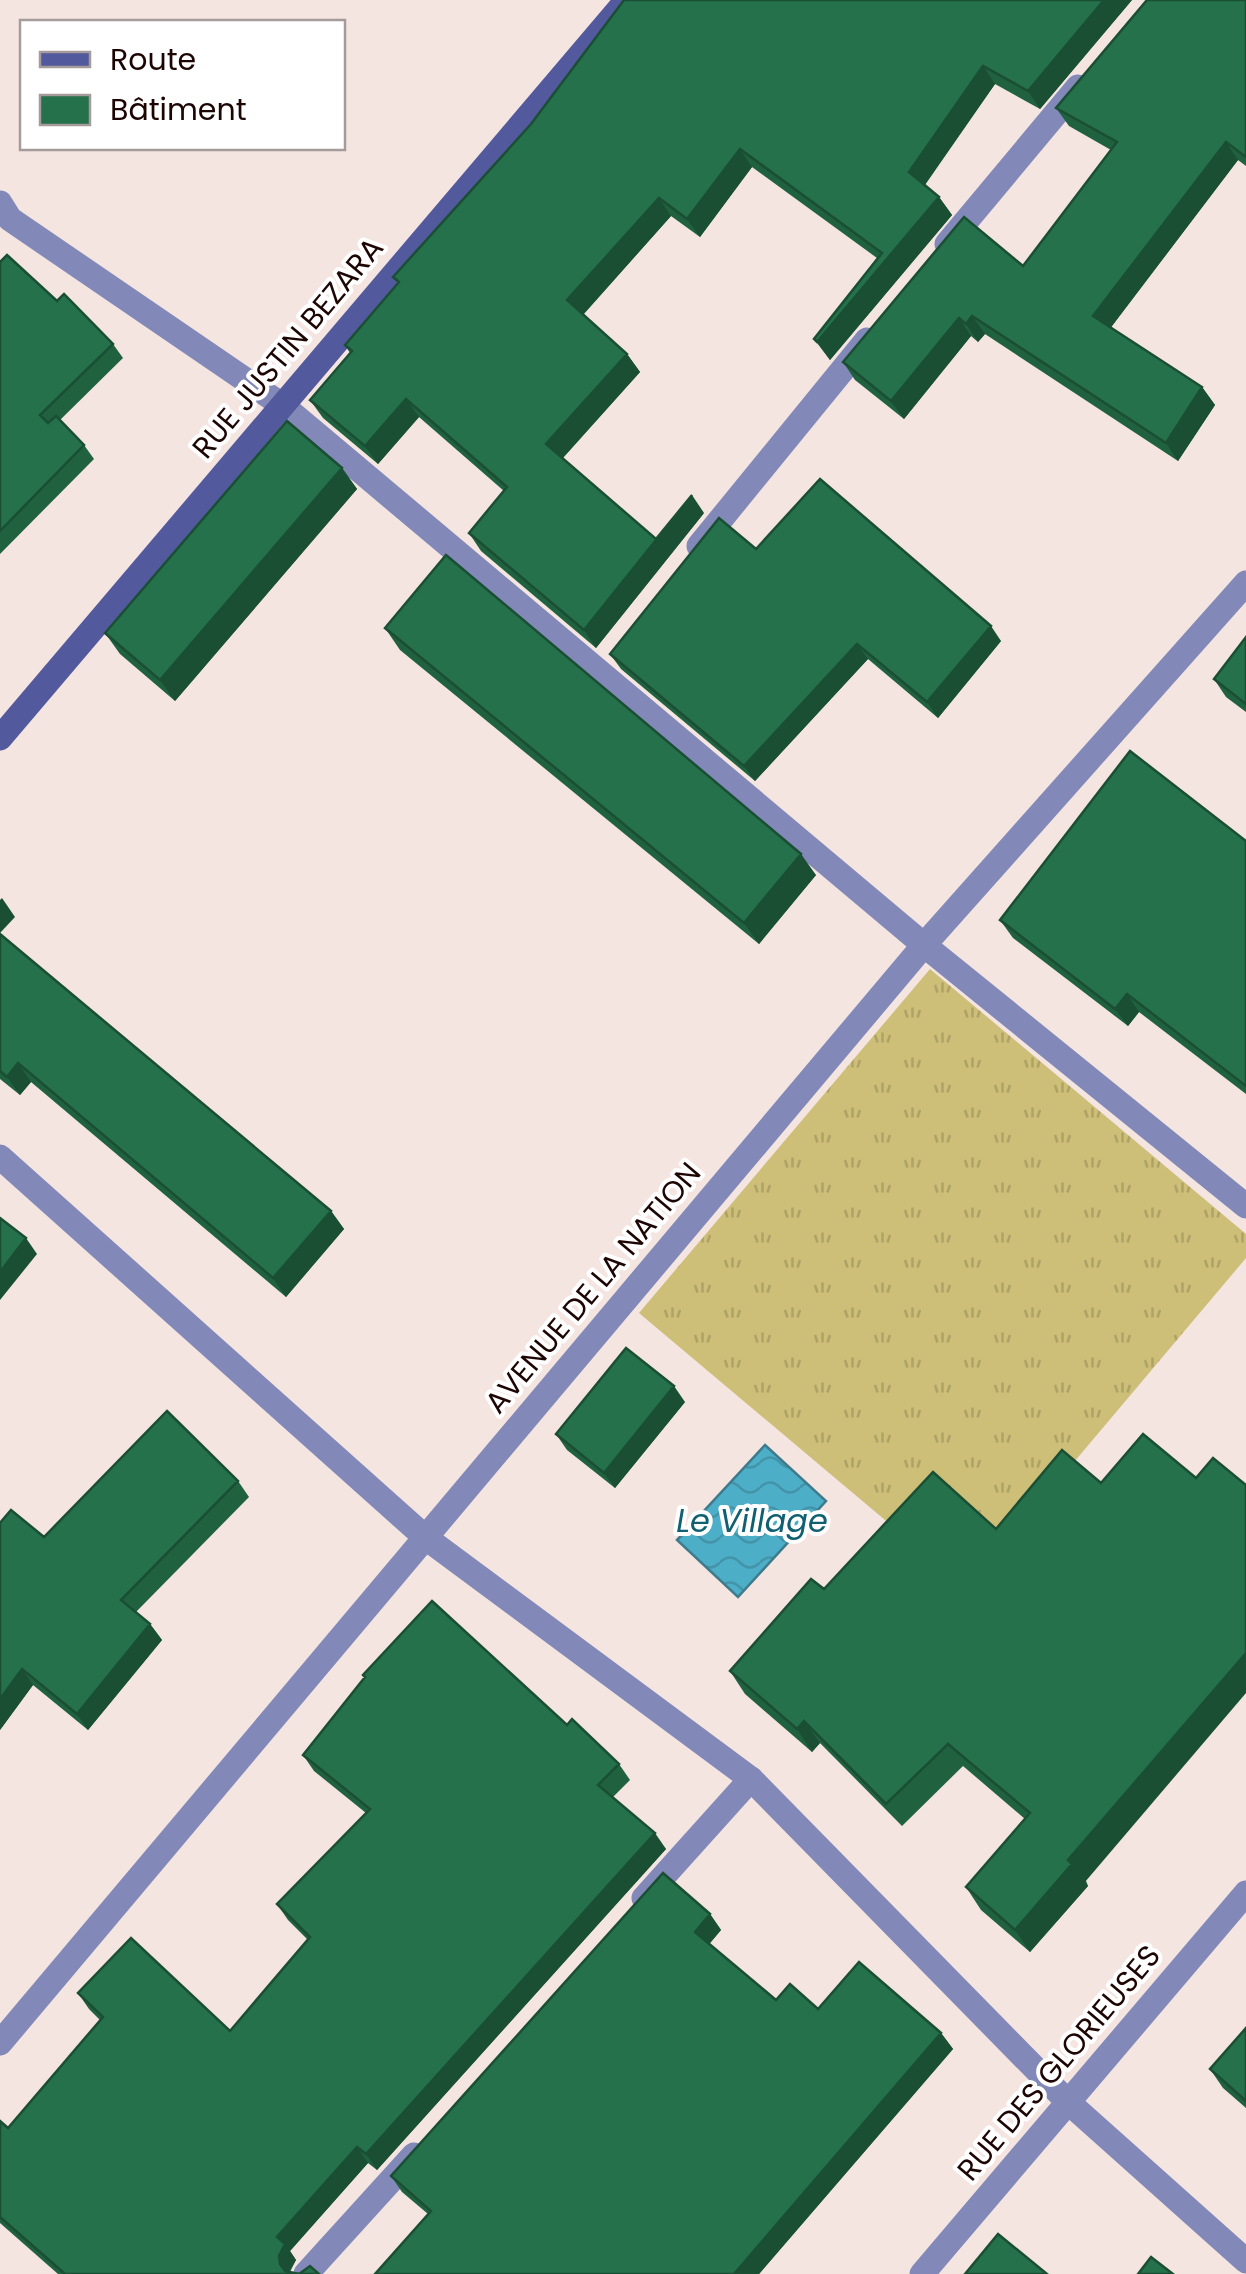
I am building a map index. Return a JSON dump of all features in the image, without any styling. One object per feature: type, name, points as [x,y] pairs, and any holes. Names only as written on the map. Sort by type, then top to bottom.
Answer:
[{"type":"main road","name":"RUE JUSTIN BEZARA","points":[[0,738],[626,0]]},
{"type":"street","points":[[929,266],[1092,70]]},
{"type":"street","points":[[0,203],[10,218],[282,405],[605,663],[924,945],[1246,1206]]},
{"type":"street","points":[[682,566],[879,326]]},
{"type":"street","name":"AVENUE DE LA NATION","points":[[0,2043],[924,945],[1246,583]]},
{"type":"street","points":[[0,1157],[426,1538],[751,1779],[1068,2102],[1246,2260]]},
{"type":"street","points":[[634,1910],[751,1779]]},
{"type":"street","name":"RUE DES GLORIEUSES","points":[[922,2274],[1246,1893]]},
{"type":"street","points":[[306,2274],[424,2144]]},
{"type":"green space","points":[[930,969],[1246,1234],[1246,1258],[967,1589],[639,1313]]},
{"type":"water","name":"Le Village","points":[[765,1445],[826,1501],[738,1597],[677,1540]]},
{"type":"building","points":[[624,0],[1104,0],[1028,91],[983,66],[909,172],[939,197],[817,342],[814,339],[882,253],[740,149],[687,219],[659,198],[567,300],[627,354],[546,444],[656,539],[692,495],[584,630],[469,533],[507,487],[406,399],[365,446],[310,400],[352,351],[345,345],[399,282],[393,277],[531,124]]},
{"type":"building","points":[[1147,0],[1246,0],[1246,157],[1226,142],[1093,316],[1202,387],[1166,443],[972,316],[966,324],[959,318],[891,401],[843,362],[964,217],[1023,266],[1117,142],[1056,108]]},
{"type":"building","points":[[7,255],[57,301],[64,294],[113,344],[40,415],[48,423],[56,416],[84,445],[0,531],[0,262]]},
{"type":"building","points":[[287,421],[342,468],[160,680],[105,633]]},
{"type":"building","points":[[820,479],[991,626],[927,702],[857,644],[744,766],[610,654],[719,518],[756,549]]},
{"type":"building","points":[[446,555],[801,854],[744,923],[385,628]]},
{"type":"building","points":[[1246,637],[1246,704],[1214,679]]},
{"type":"building","points":[[1130,751],[1246,841],[1246,1086],[1127,994],[1115,1009],[1000,920]]},
{"type":"building","points":[[0,934],[331,1211],[273,1278],[18,1063],[7,1077],[0,1071]]},
{"type":"building","points":[[0,1218],[26,1238],[0,1272]]},
{"type":"building","points":[[626,1348],[674,1386],[604,1473],[556,1434]]},
{"type":"building","points":[[167,1411],[238,1481],[121,1600],[150,1624],[77,1714],[22,1669],[0,1699],[0,1523],[11,1510],[44,1537]]},
{"type":"building","points":[[1143,1434],[1196,1478],[1213,1458],[1246,1485],[1246,1653],[1068,1860],[1072,1864],[1015,1930],[966,1887],[1030,1813],[948,1744],[886,1804],[804,1721],[797,1729],[730,1671],[811,1579],[824,1589],[933,1472],[996,1529],[1062,1450],[1101,1483]]},
{"type":"building","points":[[432,1601],[567,1725],[572,1719],[619,1764],[598,1785],[655,1833],[366,2154],[357,2147],[277,2237],[285,2244],[280,2264],[285,2271],[299,2274],[65,2274],[0,2217],[0,2121],[8,2128],[103,2017],[78,1993],[131,1938],[230,2031],[310,1937],[277,1904],[370,1809],[303,1755],[363,1675]]},
{"type":"building","points":[[663,1873],[710,1914],[695,1932],[776,2000],[790,1984],[818,2009],[859,1962],[941,2033],[734,2274],[375,2274],[431,2211],[391,2176]]},
{"type":"building","points":[[1246,2028],[1246,2101],[1210,2069]]},
{"type":"building","points":[[998,2234],[1047,2274],[965,2274]]},
{"type":"building","points":[[1151,2257],[1173,2274],[1138,2274]]},
{"type":"building","points":[[310,2266],[319,2274],[299,2274]]}]
